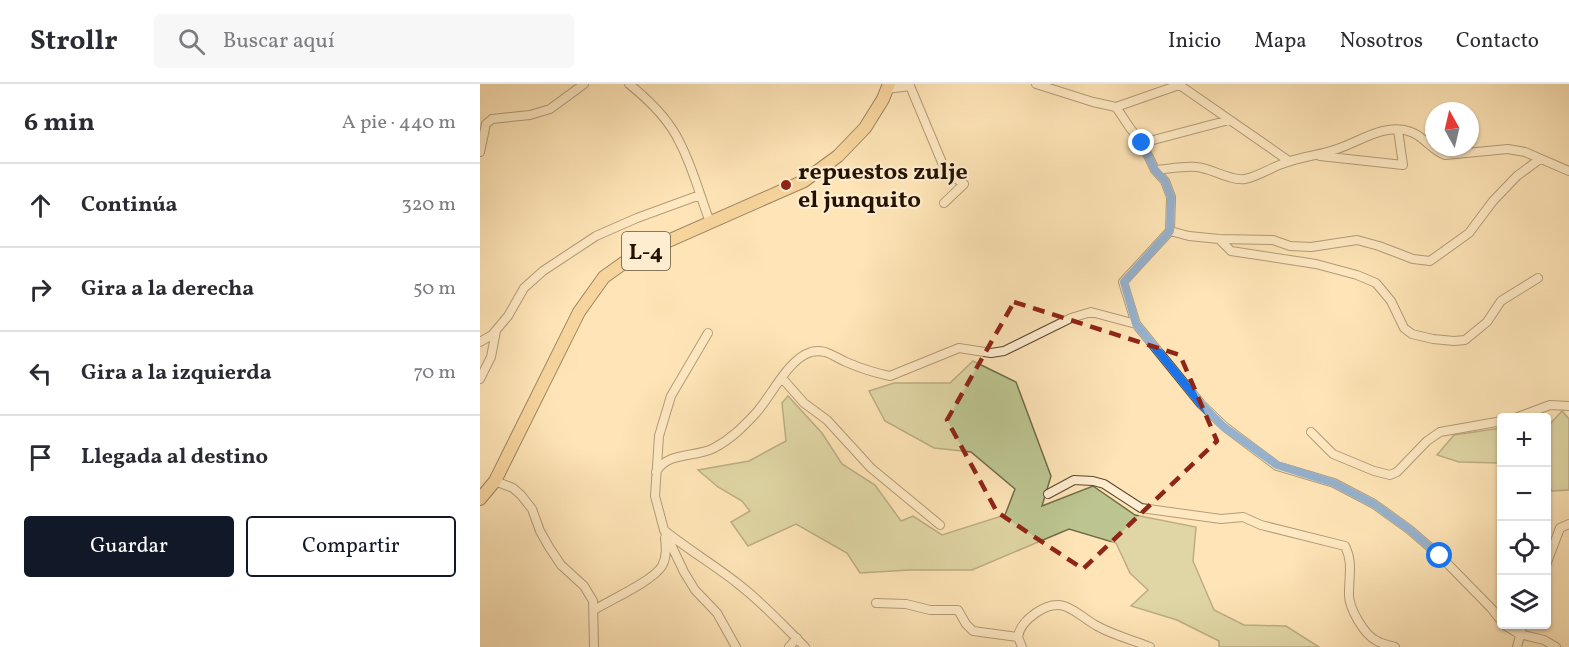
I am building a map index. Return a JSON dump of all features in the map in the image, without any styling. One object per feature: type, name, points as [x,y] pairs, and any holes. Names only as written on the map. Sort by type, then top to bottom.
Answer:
[{"type":"main road","name":"L-4","points":[[480,499],[495,481],[579,312],[604,277],[632,257],[804,181],[838,156],[865,128],[883,99],[888,86]]},
{"type":"street","points":[[480,152],[486,124],[492,118],[530,115],[550,109],[584,84]]},
{"type":"street","points":[[628,84],[647,99],[666,120],[676,136],[710,222]]},
{"type":"street","points":[[1036,84],[1116,107],[1178,84],[1289,161]]},
{"type":"street","points":[[888,86],[910,86],[946,172],[964,184],[944,203]]},
{"type":"street","points":[[1116,107],[1142,143],[1155,170],[1165,181],[1171,197],[1170,231],[1124,282],[1136,324],[1201,404],[1241,441],[1277,465],[1334,483],[1374,504],[1410,530],[1440,556],[1497,616]]},
{"type":"street","points":[[1142,143],[1229,120]]},
{"type":"street","points":[[1155,170],[1194,167],[1241,179],[1254,177],[1289,161],[1340,148],[1384,131],[1398,130],[1411,131],[1435,152],[1445,155],[1508,149],[1526,152],[1569,171]]},
{"type":"street","points":[[1317,155],[1403,165],[1398,130]]},
{"type":"street","points":[[1170,231],[1189,236],[1219,239],[1273,240],[1290,246],[1311,247],[1357,240],[1413,259],[1430,261],[1468,233],[1493,201],[1517,176],[1540,159]]},
{"type":"street","points":[[480,342],[492,335],[508,316],[524,288],[543,271],[596,236],[700,195]]},
{"type":"street","points":[[1219,239],[1231,251],[1316,264],[1357,275],[1376,283],[1391,301],[1404,328],[1412,334],[1432,339],[1465,340],[1487,322],[1501,301],[1538,278]]},
{"type":"street","points":[[656,472],[660,465],[670,459],[710,450],[731,438],[757,412],[792,364],[813,351],[824,351],[846,362],[890,376],[959,348],[982,352],[1004,351],[1071,318],[1091,312],[1136,324]]},
{"type":"street","points":[[480,379],[491,357],[496,330]]},
{"type":"street","points":[[594,610],[653,576],[662,565],[666,549],[664,530],[655,496],[659,436],[671,396],[708,333]]},
{"type":"street","points":[[782,378],[804,403],[827,420],[872,468],[940,525]]},
{"type":"street","points":[[1527,413],[1550,405],[1569,406]]},
{"type":"street","points":[[1311,432],[1333,454],[1390,476],[1397,472],[1426,441],[1440,432],[1497,422]]},
{"type":"street","points":[[1048,494],[1074,480],[1093,480],[1104,484],[1141,508],[1221,519],[1243,517],[1261,525],[1345,546],[1350,556],[1352,574],[1350,604],[1368,633],[1376,641],[1395,647]]},
{"type":"street","points":[[495,481],[513,488],[532,509],[549,547],[561,564],[584,586],[593,601],[594,647]]},
{"type":"street","points":[[1551,552],[1560,528],[1569,524]]},
{"type":"street","points":[[664,530],[693,553],[737,582],[805,647]]},
{"type":"street","points":[[664,530],[695,590],[717,613],[736,647]]},
{"type":"street","points":[[876,603],[906,604],[930,610],[958,610],[973,631],[1018,637]]},
{"type":"street","points":[[1022,647],[1018,637],[1021,626],[1042,609],[1056,605],[1064,606],[1098,627],[1150,647]]},
{"type":"street","points":[[1511,629],[1519,634],[1544,640],[1556,647]]},
{"type":"street","points":[[1517,647],[1521,629]]},
{"type":"street","points":[[789,647],[797,638]]},
{"type":"highlighted area","points":[[1014,302],[1180,355],[1217,441],[1083,569],[997,512],[947,420]]},
{"type":"green space","points":[[973,361],[1016,382],[1051,476],[1042,506],[1093,486],[1135,515],[1196,527],[1193,561],[1214,610],[1244,625],[1286,626],[1319,647],[1219,647],[1219,641],[1177,620],[1131,606],[1148,590],[1130,573],[1116,543],[1069,529],[972,570],[860,573],[847,553],[796,524],[748,546],[731,522],[750,511],[742,501],[718,487],[698,470],[749,461],[786,441],[782,403],[788,396],[822,433],[842,464],[875,485],[901,521],[913,516],[942,535],[1005,515],[1015,489],[971,452],[934,448],[885,421],[869,391],[894,383],[950,383]]},
{"type":"green space","points":[[1562,411],[1569,419],[1569,490],[1551,490],[1551,423]]},
{"type":"green space","points":[[1497,429],[1497,463],[1459,462],[1437,455],[1454,435]]},
{"type":"place","name":"repuestos zulje el junquito","points":[[786,185]]},
{"type":"route","points":[[1142,143],[1155,170],[1165,181],[1171,197],[1170,231],[1124,282],[1136,324],[1146,333],[1201,404],[1241,441],[1277,465],[1334,483],[1374,504],[1410,530],[1440,556]]}]
